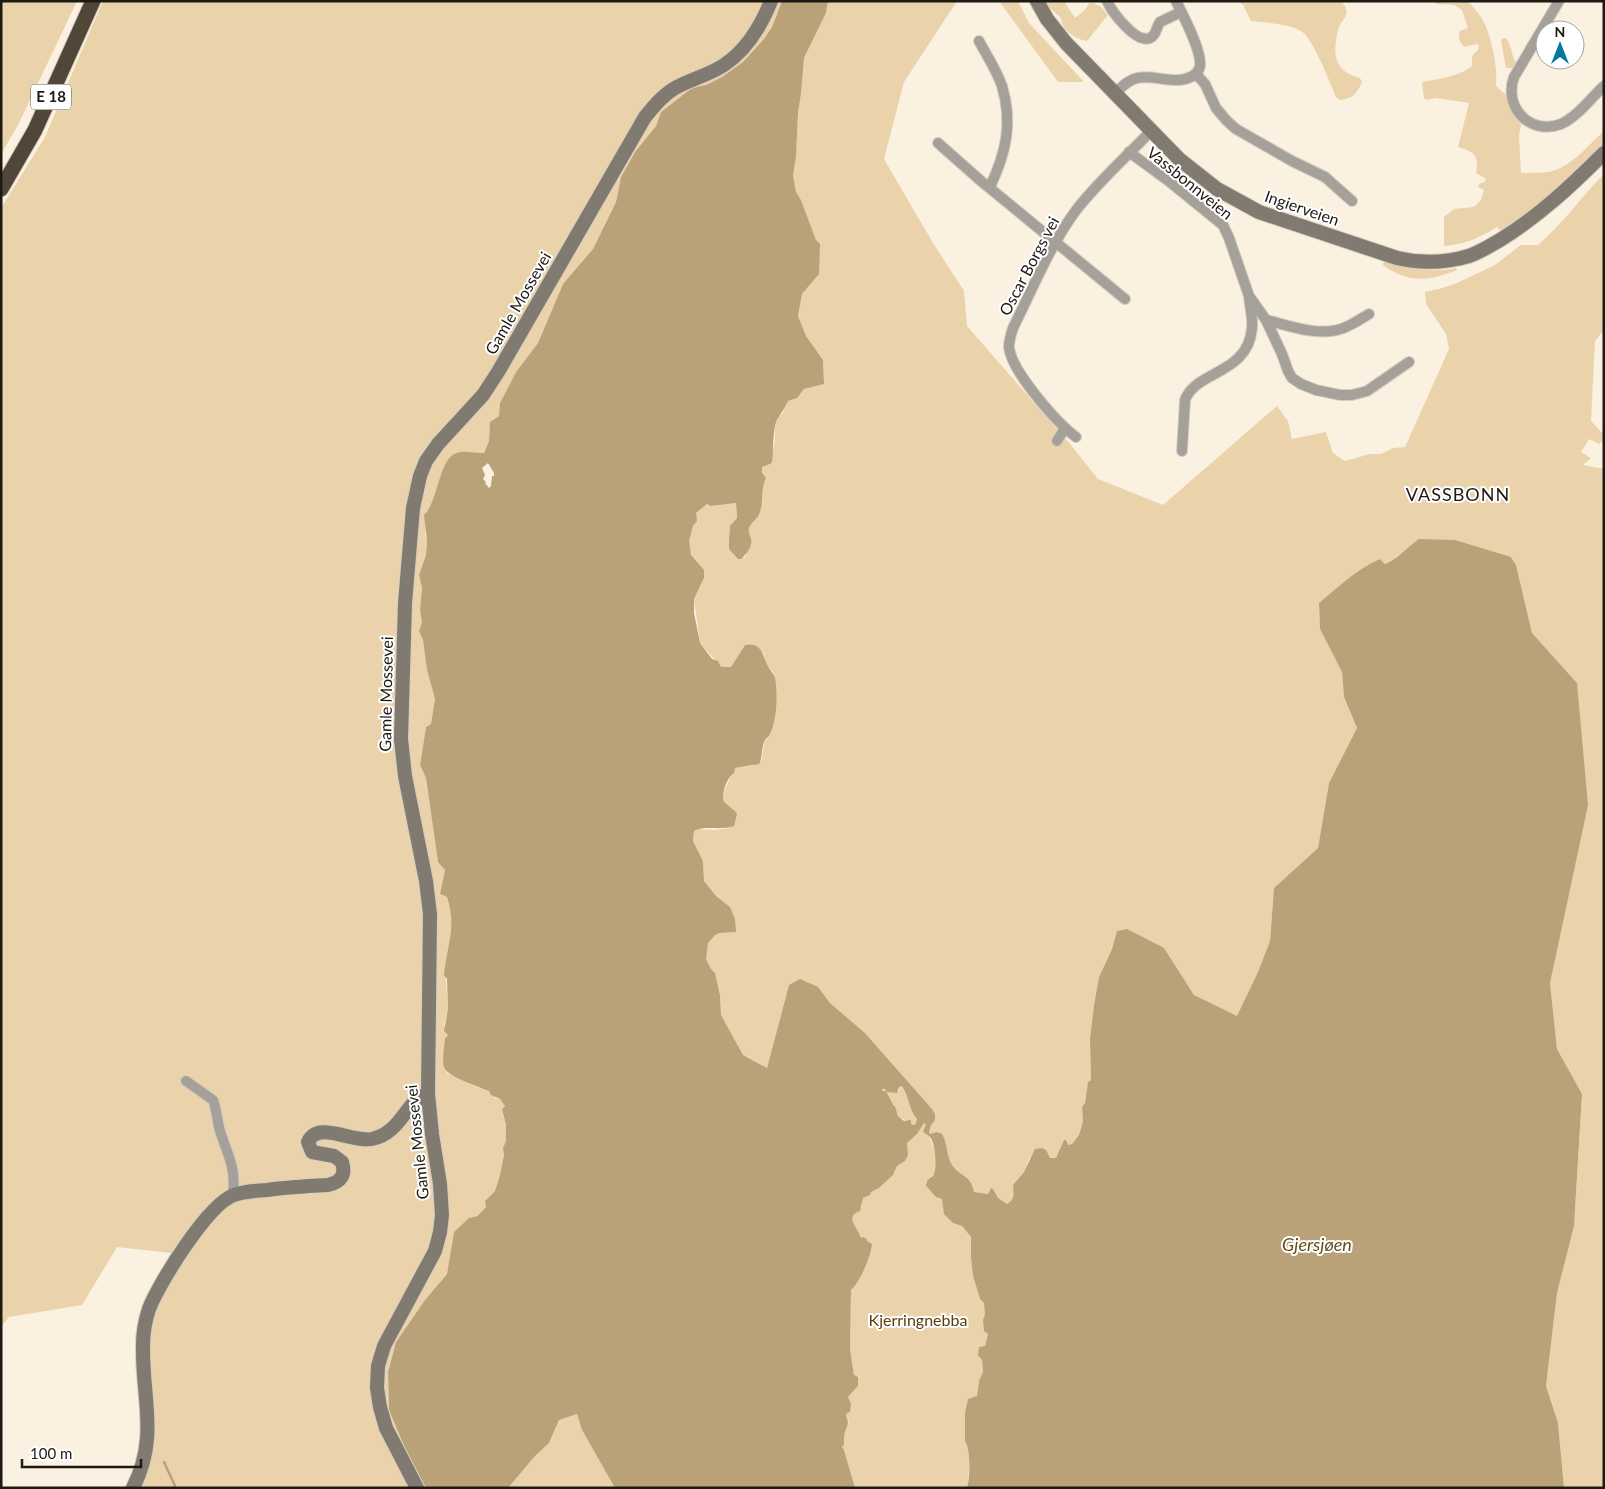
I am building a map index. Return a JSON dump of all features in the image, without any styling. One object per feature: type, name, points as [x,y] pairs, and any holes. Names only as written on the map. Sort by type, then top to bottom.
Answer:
[{"type":"highway","name":"E 18","points":[[1,174],[36,112],[86,1]]},
{"type":"highway","name":"E 18","points":[[1,189],[39,121],[93,1]]},
{"type":"main road","name":"Gamle Mossevei","points":[[417,1488],[384,1423],[378,1398],[377,1377],[384,1346],[400,1314],[424,1274],[435,1251],[440,1232],[441,1198],[428,1094],[430,914],[427,886],[405,776],[400,728],[406,593],[411,522],[417,484],[423,467],[432,453],[483,395],[498,372],[645,117],[668,93],[714,70],[736,56],[748,44],[758,29],[771,1]]},
{"type":"main road","name":"Ingierveien","points":[[1037,1],[1047,19],[1066,43],[1179,159],[1204,180],[1244,206],[1276,219],[1410,262],[1448,261],[1466,257],[1494,243],[1548,206],[1604,153]]},
{"type":"main road","points":[[133,1488],[148,1440],[143,1346],[148,1312],[186,1245],[219,1205],[233,1195],[252,1191],[328,1185],[337,1182],[343,1175],[342,1162],[334,1156],[312,1152],[308,1142],[316,1132],[325,1132],[359,1140],[379,1137],[396,1125],[420,1097],[428,1094]]},
{"type":"street","points":[[1107,1],[1112,11],[1122,22],[1144,39],[1151,38],[1155,34],[1160,22],[1181,12]]},
{"type":"street","points":[[1115,93],[1129,81],[1136,78],[1180,80],[1196,74],[1200,67],[1199,56],[1191,32],[1176,1]]},
{"type":"street","points":[[1559,1],[1514,77],[1511,91],[1515,108],[1524,119],[1533,125],[1542,127],[1554,126],[1572,117],[1604,86]]},
{"type":"street","points":[[979,42],[1001,85],[1007,121],[1003,156],[990,186]]},
{"type":"street","points":[[1196,74],[1205,84],[1216,108],[1231,124],[1271,150],[1325,177],[1352,201]]},
{"type":"street","name":"Oscar Borgs vei","points":[[1076,437],[1065,428],[1017,370],[1009,348],[1010,340],[1013,328],[1056,242],[1089,195],[1151,130]]},
{"type":"street","points":[[938,143],[1125,299]]},
{"type":"street","name":"Vassbonnveien","points":[[1129,152],[1223,225],[1249,296],[1252,328],[1248,344],[1236,360],[1194,387],[1187,394],[1182,451]]},
{"type":"street","name":"Vassbonnveien","points":[[1249,296],[1266,320],[1292,378],[1301,384],[1316,390],[1340,395],[1367,391],[1409,362]]},
{"type":"street","points":[[1266,320],[1302,330],[1322,332],[1347,327],[1369,314]]},
{"type":"street","points":[[1057,441],[1065,428]]},
{"type":"street","points":[[186,1081],[214,1100],[220,1132],[233,1168],[233,1195]]},
{"type":"green space","points":[[1,1],[77,1],[18,125],[1,154]]},
{"type":"green space","points":[[103,1],[782,1],[772,27],[743,62],[722,77],[692,89],[661,112],[656,126],[635,152],[621,177],[616,202],[593,249],[563,284],[538,343],[516,372],[500,403],[499,416],[490,422],[489,441],[484,453],[431,505],[426,513],[426,555],[419,575],[422,588],[420,610],[422,622],[419,631],[423,640],[427,670],[435,699],[431,724],[426,727],[420,765],[426,778],[438,861],[445,870],[440,894],[447,897],[452,920],[445,967],[448,1009],[444,1025],[448,1035],[447,1073],[474,1086],[490,1091],[495,1098],[500,1099],[505,1106],[502,1109],[506,1125],[506,1141],[495,1191],[485,1201],[486,1207],[476,1216],[469,1218],[454,1232],[447,1274],[425,1300],[396,1342],[388,1372],[389,1410],[407,1453],[426,1488],[133,1488],[141,1467],[145,1327],[180,1254],[117,1247],[82,1305],[9,1317],[1,1327],[1,208],[45,137]]},
{"type":"green space","points":[[828,1],[957,1],[904,82],[884,159],[933,243],[964,291],[967,326],[1098,479],[1163,505],[1277,406],[1288,421],[1292,439],[1326,432],[1333,453],[1345,461],[1370,454],[1381,454],[1393,448],[1405,447],[1449,349],[1446,334],[1426,304],[1425,292],[1457,283],[1495,265],[1521,245],[1538,245],[1556,228],[1604,174],[1604,330],[1595,341],[1591,421],[1603,434],[1603,440],[1599,444],[1589,439],[1581,452],[1591,458],[1583,465],[1604,469],[1604,1488],[1564,1488],[1558,1423],[1546,1386],[1557,1293],[1574,1226],[1582,1094],[1557,1049],[1550,983],[1562,921],[1577,683],[1532,633],[1516,565],[1511,557],[1398,555],[1392,562],[1385,564],[1380,559],[1356,573],[1319,603],[1320,629],[1342,672],[1344,697],[1357,728],[1329,783],[1318,848],[1274,888],[1270,941],[1237,1017],[1194,995],[1164,948],[1117,931],[1112,949],[1099,977],[1090,1039],[1091,1080],[1088,1082],[1085,1103],[1082,1107],[1083,1121],[1079,1135],[1072,1144],[1068,1145],[1064,1140],[1056,1158],[1030,1157],[1024,1172],[1013,1185],[1013,1198],[1007,1204],[998,1198],[991,1188],[988,1194],[974,1192],[967,1177],[953,1167],[942,1134],[937,1132],[930,1134],[932,1109],[865,1033],[830,1003],[818,987],[789,985],[767,1068],[743,1055],[721,1015],[720,995],[715,973],[706,959],[708,942],[720,933],[736,932],[730,907],[716,896],[704,881],[703,861],[693,841],[694,831],[697,829],[716,830],[730,828],[735,811],[724,802],[723,793],[735,768],[752,766],[762,759],[764,742],[769,736],[774,677],[773,672],[766,664],[764,653],[745,645],[731,667],[721,667],[700,643],[694,599],[704,578],[691,556],[689,541],[696,513],[707,504],[712,506],[736,503],[737,518],[729,530],[729,549],[744,558],[746,555],[749,526],[760,514],[762,487],[766,478],[762,473],[762,467],[770,464],[778,417],[782,414],[788,401],[797,398],[804,389],[824,384],[823,360],[806,336],[798,316],[802,294],[819,274],[816,240],[801,200],[796,192],[793,175],[804,58],[826,13]]},
{"type":"green space","points":[[999,1],[1018,1],[1029,23],[1084,82],[1058,82]]},
{"type":"green space","points":[[1046,1],[1064,1],[1075,18],[1085,10],[1090,2],[1100,6],[1108,15],[1087,41],[1074,36],[1067,30],[1061,18],[1049,7]]},
{"type":"green space","points":[[1238,1],[1341,1],[1345,5],[1347,12],[1338,30],[1335,47],[1336,54],[1342,69],[1360,78],[1362,82],[1356,92],[1351,97],[1340,100],[1336,97],[1321,61],[1306,35],[1289,26],[1251,21],[1243,5]]},
{"type":"green space","points":[[1434,1],[1468,1],[1485,24],[1495,60],[1496,86],[1509,98],[1522,121],[1519,135],[1521,173],[1548,172],[1564,166],[1578,156],[1604,131],[1604,146],[1568,180],[1515,221],[1501,231],[1497,227],[1472,240],[1444,246],[1444,217],[1454,209],[1474,207],[1481,200],[1484,190],[1478,187],[1479,184],[1486,181],[1485,178],[1476,173],[1477,162],[1472,152],[1458,147],[1469,103],[1436,98],[1426,100],[1424,98],[1422,82],[1449,77],[1472,66],[1472,56],[1479,46],[1477,44],[1464,47],[1460,41],[1460,31],[1468,28],[1462,10],[1454,5],[1436,4]]},
{"type":"green space","points":[[1503,38],[1506,38],[1508,41],[1517,64],[1512,68],[1506,68],[1501,41]]},
{"type":"green space","points":[[1384,261],[1419,269],[1456,268],[1457,270],[1437,277],[1410,278],[1392,271],[1383,265]]},
{"type":"green space","points":[[902,1086],[917,1119],[915,1125],[898,1116],[888,1094],[882,1091],[882,1089],[899,1091],[899,1087]]},
{"type":"green space","name":"Kjerringnebba","points":[[923,1123],[926,1123],[925,1129],[933,1145],[936,1158],[935,1171],[933,1176],[927,1180],[926,1186],[936,1197],[942,1199],[953,1223],[962,1226],[971,1237],[973,1276],[980,1299],[984,1303],[988,1333],[982,1360],[983,1372],[979,1381],[977,1397],[968,1399],[965,1412],[965,1441],[969,1457],[968,1486],[967,1488],[855,1488],[842,1447],[849,1421],[846,1416],[848,1397],[858,1386],[854,1375],[850,1349],[851,1290],[864,1269],[870,1256],[872,1245],[854,1225],[852,1216],[862,1207],[863,1198],[879,1188],[893,1175],[897,1166],[905,1161],[907,1143],[917,1134]]},
{"type":"green space","points":[[577,1414],[582,1430],[615,1488],[508,1488],[535,1456],[549,1443],[559,1420]]},
{"type":"water","name":"Gjersjøen","points":[[782,1],[828,1],[826,13],[804,58],[793,175],[796,192],[801,200],[816,240],[820,244],[819,274],[802,294],[798,316],[806,336],[823,360],[824,384],[804,389],[797,398],[788,401],[776,422],[772,462],[762,467],[762,473],[766,478],[761,508],[758,516],[749,528],[751,545],[745,555],[738,559],[729,549],[730,526],[737,518],[736,503],[711,506],[707,504],[696,513],[697,521],[693,526],[689,541],[691,555],[704,570],[704,578],[694,599],[694,613],[700,643],[712,659],[718,661],[721,667],[731,667],[745,645],[757,646],[775,678],[776,692],[774,723],[769,736],[765,739],[759,764],[735,768],[725,787],[724,802],[737,814],[734,826],[703,828],[694,831],[693,841],[703,861],[704,881],[716,896],[730,907],[735,919],[736,932],[720,933],[715,935],[708,943],[706,959],[715,973],[720,995],[721,1015],[743,1055],[767,1068],[789,985],[800,979],[818,987],[830,1003],[865,1033],[932,1109],[935,1114],[935,1120],[931,1125],[930,1134],[937,1132],[942,1134],[952,1165],[971,1182],[974,1192],[988,1194],[991,1188],[998,1198],[1007,1204],[1013,1198],[1013,1185],[1024,1172],[1035,1149],[1042,1148],[1046,1150],[1050,1158],[1056,1158],[1064,1140],[1066,1140],[1068,1145],[1072,1144],[1079,1135],[1083,1121],[1082,1107],[1085,1103],[1088,1082],[1091,1080],[1090,1039],[1099,977],[1112,949],[1117,931],[1127,929],[1164,948],[1194,995],[1237,1016],[1258,972],[1270,941],[1274,888],[1318,848],[1329,783],[1357,728],[1344,697],[1342,672],[1320,629],[1319,603],[1363,568],[1380,559],[1385,564],[1389,563],[1419,539],[1455,540],[1511,557],[1516,565],[1532,633],[1577,683],[1588,805],[1550,983],[1557,1049],[1582,1094],[1574,1226],[1557,1293],[1546,1386],[1558,1423],[1564,1488],[967,1488],[969,1464],[965,1441],[965,1412],[968,1399],[977,1396],[979,1381],[983,1372],[982,1360],[978,1355],[979,1347],[985,1346],[988,1334],[984,1331],[984,1303],[980,1299],[973,1276],[971,1237],[962,1226],[953,1223],[944,1214],[942,1199],[936,1197],[926,1186],[927,1180],[935,1173],[936,1162],[932,1140],[923,1132],[926,1124],[924,1123],[917,1134],[907,1143],[908,1155],[905,1161],[897,1166],[893,1175],[879,1188],[863,1198],[860,1211],[852,1219],[861,1237],[866,1238],[872,1244],[870,1256],[858,1281],[851,1290],[850,1349],[854,1375],[858,1377],[858,1386],[848,1397],[851,1404],[850,1412],[846,1416],[848,1423],[842,1447],[855,1488],[615,1488],[582,1430],[577,1414],[559,1420],[549,1443],[535,1456],[508,1488],[426,1488],[407,1453],[389,1410],[388,1372],[396,1342],[425,1300],[447,1274],[454,1232],[469,1218],[477,1216],[486,1207],[485,1201],[495,1191],[506,1141],[506,1125],[502,1109],[505,1106],[500,1099],[491,1095],[489,1091],[446,1071],[443,1064],[445,1039],[448,1035],[444,1031],[448,1009],[447,979],[444,975],[451,918],[447,897],[440,894],[445,870],[438,862],[426,778],[420,765],[426,727],[431,724],[435,699],[427,670],[423,640],[419,631],[422,622],[420,610],[422,588],[419,575],[426,555],[427,541],[424,515],[433,501],[442,471],[451,456],[460,452],[484,453],[489,441],[490,422],[499,416],[500,403],[516,372],[538,343],[563,284],[593,249],[616,202],[621,177],[635,152],[656,126],[661,112],[692,88],[706,85],[722,77],[743,62],[772,27]],"holes":[[[488,463],[494,473],[489,488],[483,479],[485,475],[482,468]],[[902,1086],[912,1112],[917,1119],[915,1125],[911,1124],[911,1120],[904,1121],[898,1116],[895,1106],[886,1091],[882,1091],[882,1089],[885,1089],[887,1092],[897,1093],[899,1087]]]},
{"type":"waterway","points":[[164,1462],[176,1488]]},
{"type":"district","name":"VASSBONN","points":[[1458,495]]}]
